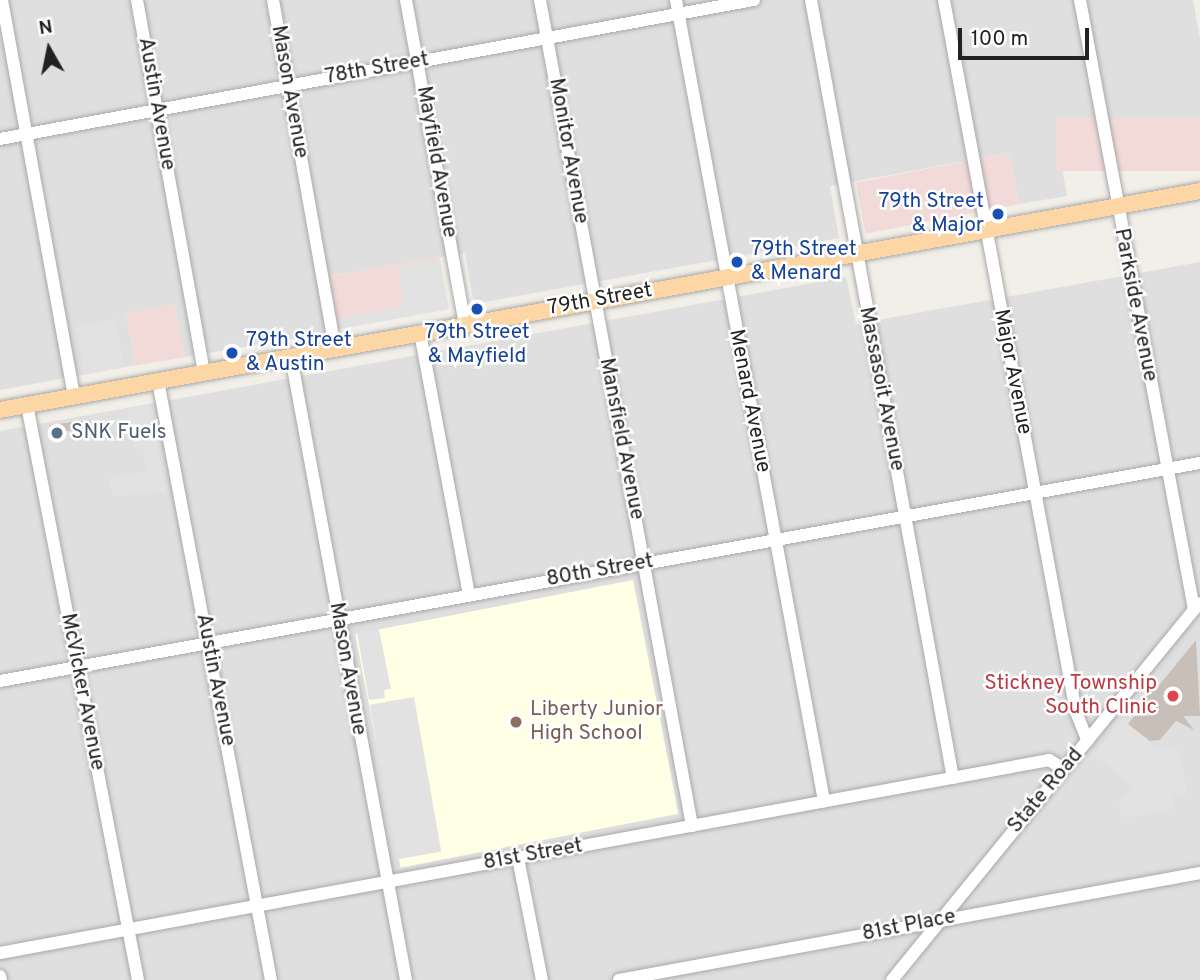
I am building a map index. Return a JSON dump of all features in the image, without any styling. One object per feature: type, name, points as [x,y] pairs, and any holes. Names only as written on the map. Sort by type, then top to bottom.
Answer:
[{"type":"main road","name":"79th Street","points":[[0,410],[1200,191]]},
{"type":"street","points":[[2,0],[74,396]]},
{"type":"street","name":"Austin Avenue","points":[[137,0],[204,373]]},
{"type":"street","name":"Mason Avenue","points":[[273,0],[335,349]]},
{"type":"street","name":"Mayfield Avenue","points":[[406,0],[465,325]]},
{"type":"street","name":"Monitor Avenue","points":[[540,0],[595,301]]},
{"type":"street","name":"Menard Avenue","points":[[676,0],[824,802]]},
{"type":"street","name":"78th Street","points":[[0,139],[754,0]]},
{"type":"street","name":"Massasoit Avenue","points":[[811,0],[953,778]]},
{"type":"street","name":"Major Avenue","points":[[944,0],[1076,712],[1088,741]]},
{"type":"street","name":"Parkside Avenue","points":[[1080,0],[1116,206],[1167,469],[1197,606]]},
{"type":"street","name":"Mansfield Avenue","points":[[595,301],[692,826]]},
{"type":"street","points":[[420,333],[469,595]]},
{"type":"street","name":"Mason Avenue","points":[[291,357],[406,980]]},
{"type":"street","name":"Austin Avenue","points":[[158,381],[271,980]]},
{"type":"street","name":"McVicker Avenue","points":[[27,405],[138,980]]},
{"type":"street","name":"80th Street","points":[[0,681],[1200,463]]},
{"type":"street","name":"State Road","points":[[891,980],[1197,606]]},
{"type":"street","name":"81st Street","points":[[0,953],[1049,760],[1065,769]]},
{"type":"street","points":[[518,858],[542,980]]},
{"type":"street","name":"81st Place","points":[[619,980],[1200,873]]},
{"type":"shaded area","points":[[0,0],[1193,0],[1200,39],[1200,118],[1058,144],[1067,196],[1019,204],[1009,153],[830,186],[839,238],[474,304],[465,253],[330,276],[339,331],[184,357],[175,305],[126,314],[135,365],[0,390]]},
{"type":"shaded area","points":[[1056,118],[1200,118],[1200,171],[1056,171]]},
{"type":"shaded area","points":[[1009,153],[1019,204],[866,234],[856,183]]},
{"type":"shaded area","points":[[439,257],[448,308],[338,328],[329,276]]},
{"type":"shaded area","points":[[440,260],[449,309],[340,329],[338,319],[404,305],[397,267]]},
{"type":"shaded area","points":[[1200,262],[1200,980],[0,980],[0,431],[846,277],[856,324]]},
{"type":"shaded area","points":[[175,304],[184,357],[135,366],[126,313]]},
{"type":"shaded area","points":[[115,319],[124,367],[85,375],[76,327]]},
{"type":"shaded area","points":[[150,405],[166,491],[113,496],[109,478],[146,471],[142,445],[134,447],[127,409]]},
{"type":"shaded area","name":"Liberty Junior High School","points":[[633,580],[678,814],[401,868],[355,634]]},
{"type":"shaded area","points":[[379,629],[391,689],[384,690],[385,698],[369,700],[357,633]]},
{"type":"shaded area","points":[[414,697],[441,852],[397,859],[370,705]]},
{"type":"shaded area","points":[[1122,719],[1157,749],[1179,749],[1187,794],[1172,796],[1174,809],[1121,818],[1119,805],[1133,787],[1093,754]]},
{"type":"building","name":"SNK Fuels","points":[[90,420],[91,428],[50,433],[49,425]]},
{"type":"building","name":"Stickney Township South Clinic","points":[[1196,640],[1200,716],[1183,716],[1194,730],[1176,721],[1160,740],[1150,741],[1128,724],[1146,701],[1145,690],[1156,689]]},
{"type":"place","name":"79th Street & Major","points":[[998,214]]},
{"type":"place","name":"79th Street & Menard","points":[[737,262]]},
{"type":"place","name":"79th Street & Mayfield","points":[[477,309]]},
{"type":"place","name":"79th Street & Austin","points":[[232,353]]},
{"type":"place","name":"SNK Fuels","points":[[57,433]]},
{"type":"place","name":"Stickney Township South Clinic","points":[[1173,696]]},
{"type":"place","name":"Liberty Junior High School","points":[[516,722]]}]
